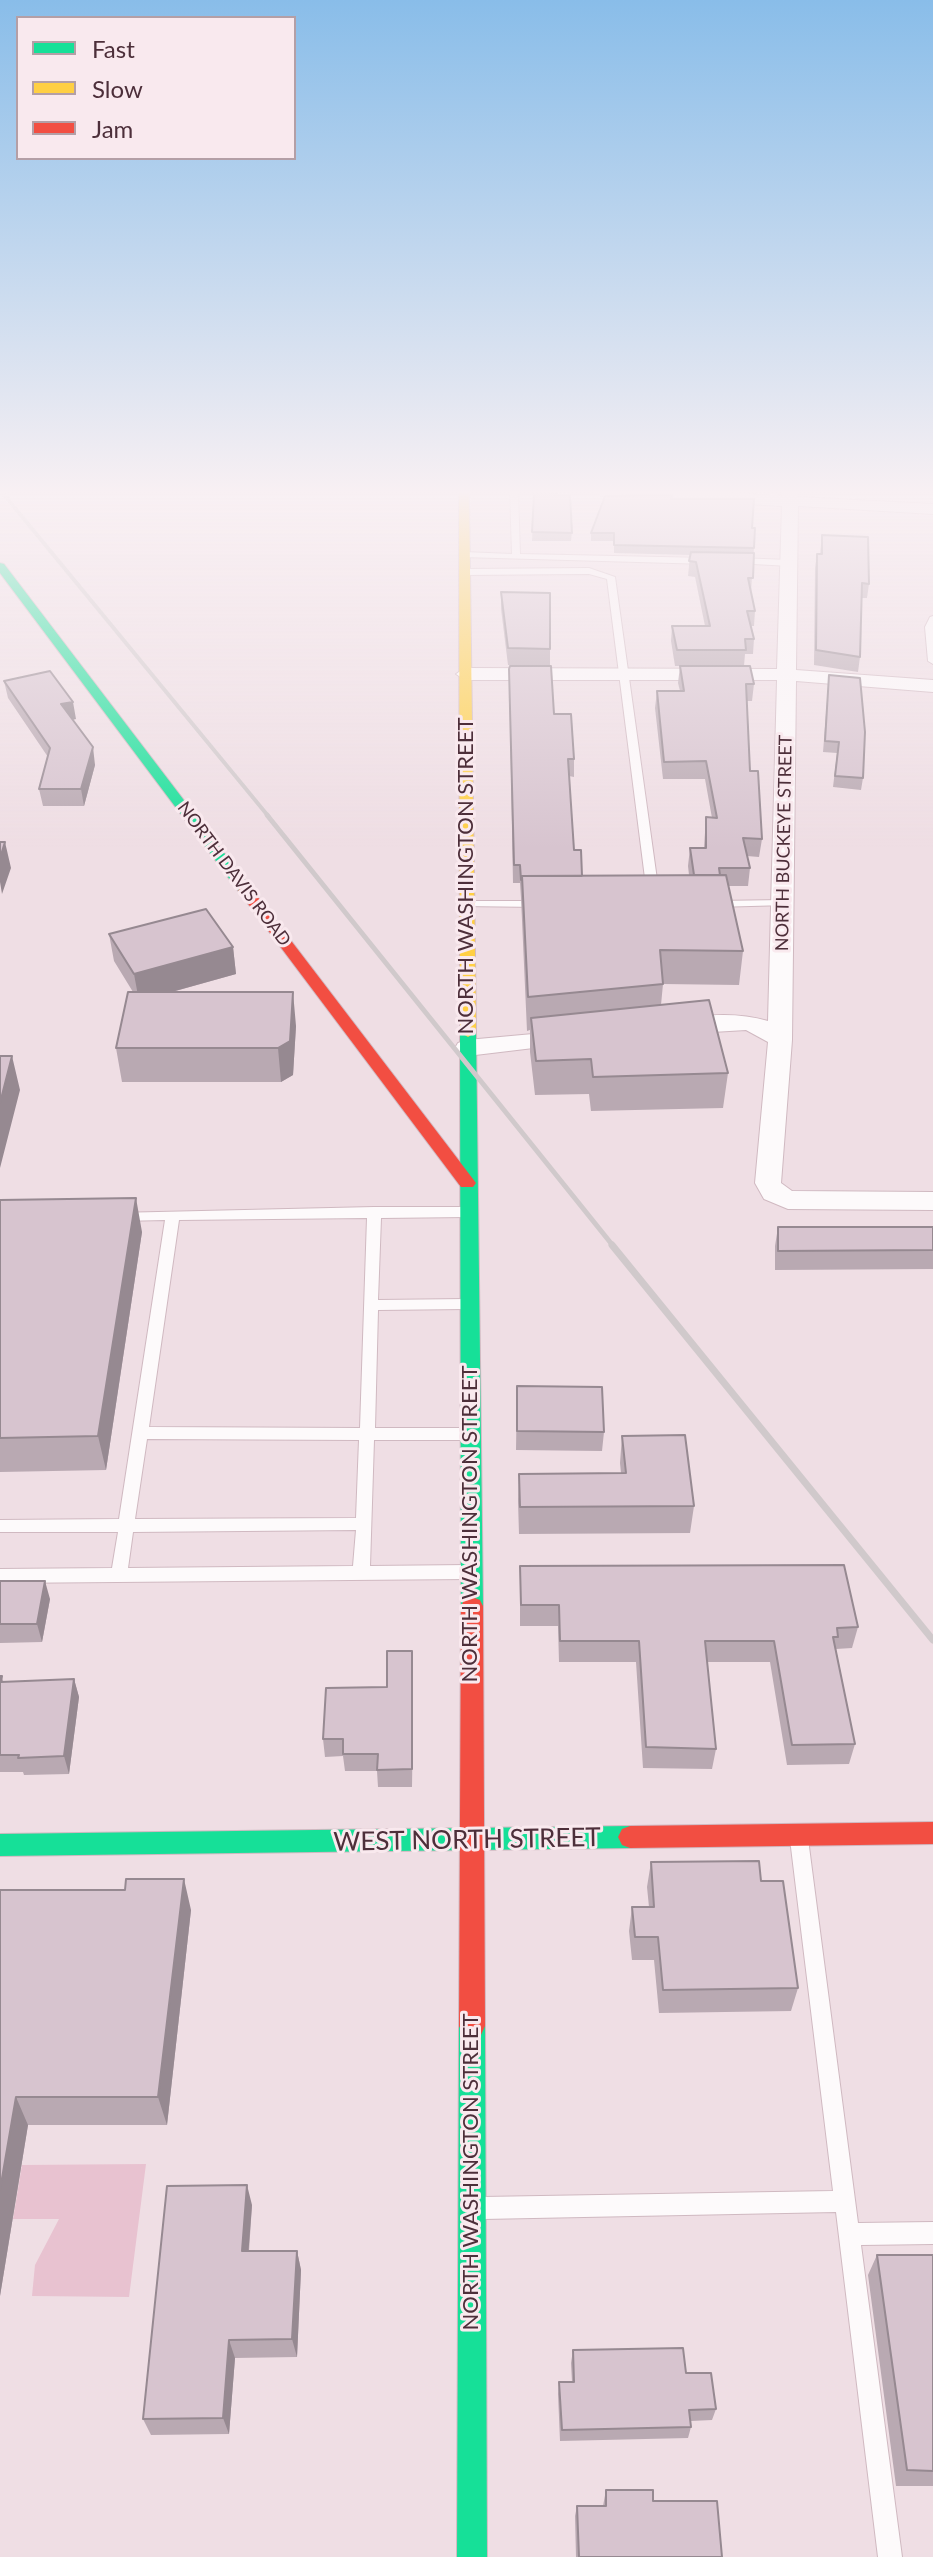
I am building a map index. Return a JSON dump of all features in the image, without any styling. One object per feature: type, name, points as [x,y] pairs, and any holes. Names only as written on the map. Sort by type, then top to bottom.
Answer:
[{"type":"main road","name":"NORTH DAVIS ROAD","points":[[34,610],[467,1183]]},
{"type":"main road","name":"NORTH WASHINGTON STREET","points":[[464,610],[472,1572],[472,2557]]},
{"type":"main road","name":"WEST NORTH STREET","points":[[0,1845],[933,1833]]},
{"type":"street","name":"NORTH BUCKEYE STREET","points":[[789,610],[780,1040],[768,1183],[773,1193],[788,1200],[933,1201]]},
{"type":"street","points":[[465,674],[788,676],[933,686]]},
{"type":"street","points":[[652,1029],[739,1023],[772,1030],[780,1040]]},
{"type":"street","points":[[467,1048],[589,1036]]},
{"type":"lane","points":[[616,610],[654,904]]},
{"type":"lane","points":[[933,619],[929,627],[933,661]]},
{"type":"lane","points":[[700,904],[783,903]]},
{"type":"lane","points":[[466,904],[551,904]]},
{"type":"lane","points":[[640,904],[670,904]]},
{"type":"lane","points":[[361,1573],[374,1212]]},
{"type":"lane","points":[[110,1216],[467,1212]]},
{"type":"lane","points":[[119,1575],[173,1215]]},
{"type":"lane","points":[[371,1305],[469,1304]]},
{"type":"lane","points":[[140,1433],[470,1434]]},
{"type":"lane","points":[[0,1526],[364,1524]]},
{"type":"lane","points":[[0,1576],[472,1572]]},
{"type":"lane","points":[[798,1835],[890,2557]]},
{"type":"lane","points":[[471,2209],[845,2201]]},
{"type":"lane","points":[[849,2234],[933,2233]]},
{"type":"shaded area","points":[[146,2164],[129,2297],[32,2296],[35,2265],[59,2219],[13,2219],[22,2165]]},
{"type":"building","points":[[503,610],[550,610],[550,649],[508,648]]},
{"type":"building","points":[[707,610],[755,610],[747,611],[754,639],[745,639],[746,650],[677,650],[672,626],[710,626]]},
{"type":"building","points":[[816,610],[861,610],[860,657],[816,650]]},
{"type":"building","points":[[510,666],[551,666],[554,714],[571,714],[574,759],[568,759],[574,850],[581,850],[582,876],[522,876],[521,880],[520,865],[514,865]]},
{"type":"building","points":[[680,666],[750,666],[754,684],[746,684],[750,771],[758,771],[762,839],[743,838],[750,868],[719,868],[720,875],[694,875],[690,848],[706,848],[706,817],[717,818],[706,761],[664,762],[657,691],[684,691]]},
{"type":"building","points":[[50,671],[73,702],[61,704],[93,747],[81,789],[39,789],[50,748],[4,681]]},
{"type":"building","points":[[829,675],[860,678],[865,732],[863,778],[835,776],[839,742],[825,741]]},
{"type":"building","points":[[726,875],[743,951],[660,950],[663,984],[528,997],[522,876]]},
{"type":"building","points":[[206,909],[233,947],[134,974],[109,934]]},
{"type":"building","points":[[128,992],[293,992],[290,1041],[278,1048],[116,1048]]},
{"type":"building","points":[[709,1000],[728,1073],[593,1077],[591,1059],[536,1061],[531,1018]]},
{"type":"building","points":[[0,1056],[12,1056],[0,1103]]},
{"type":"building","points":[[136,1198],[98,1436],[0,1438],[0,1200]]},
{"type":"building","points":[[778,1227],[933,1227],[933,1250],[778,1251]]},
{"type":"building","points":[[517,1386],[602,1387],[604,1432],[517,1431]]},
{"type":"building","points":[[685,1435],[694,1506],[520,1507],[519,1474],[626,1473],[622,1436]]},
{"type":"building","points":[[844,1565],[858,1627],[837,1628],[838,1637],[833,1637],[855,1744],[792,1745],[774,1641],[705,1641],[716,1749],[646,1747],[639,1641],[560,1641],[559,1605],[521,1605],[520,1566]]},
{"type":"building","points":[[0,1581],[45,1581],[37,1624],[0,1624]]},
{"type":"building","points":[[387,1651],[412,1651],[412,1769],[377,1770],[378,1754],[343,1754],[343,1739],[323,1739],[326,1688],[387,1687]]},
{"type":"building","points":[[0,1676],[1,1682],[74,1679],[64,1756],[18,1758],[19,1755],[0,1755]]},
{"type":"building","points":[[759,1861],[761,1881],[783,1881],[798,1988],[663,1990],[658,1937],[635,1937],[632,1907],[654,1907],[651,1862]]},
{"type":"building","points":[[126,1879],[184,1879],[158,2097],[16,2097],[0,2190],[0,1890],[125,1890]]},
{"type":"building","points":[[247,2185],[242,2251],[297,2251],[292,2339],[229,2340],[223,2418],[143,2419],[167,2186]]},
{"type":"building","points":[[877,2255],[933,2255],[933,2471],[907,2470]]},
{"type":"building","points":[[683,2348],[686,2373],[711,2373],[716,2409],[689,2410],[691,2427],[562,2430],[559,2382],[574,2382],[573,2350]]},
{"type":"building","points":[[606,2490],[653,2490],[653,2501],[717,2501],[722,2557],[579,2557],[577,2506],[606,2506]]},
{"type":"railway","points":[[99,610],[269,817]]},
{"type":"railway","points":[[267,815],[614,1247]]},
{"type":"railway","points":[[612,1245],[933,1640]]},
{"type":"traffic: fast","points":[[34,610],[245,890]]},
{"type":"traffic: fast","points":[[468,1032],[472,1606]]},
{"type":"traffic: fast","points":[[0,1845],[630,1837]]},
{"type":"traffic: fast","points":[[472,2026],[472,2557]]},
{"type":"traffic: slow","points":[[465,610],[468,1032]]},
{"type":"traffic: jam","points":[[245,890],[467,1183]]},
{"type":"traffic: jam","points":[[472,1606],[472,2026]]},
{"type":"traffic: jam","points":[[630,1837],[933,1833]]}]
